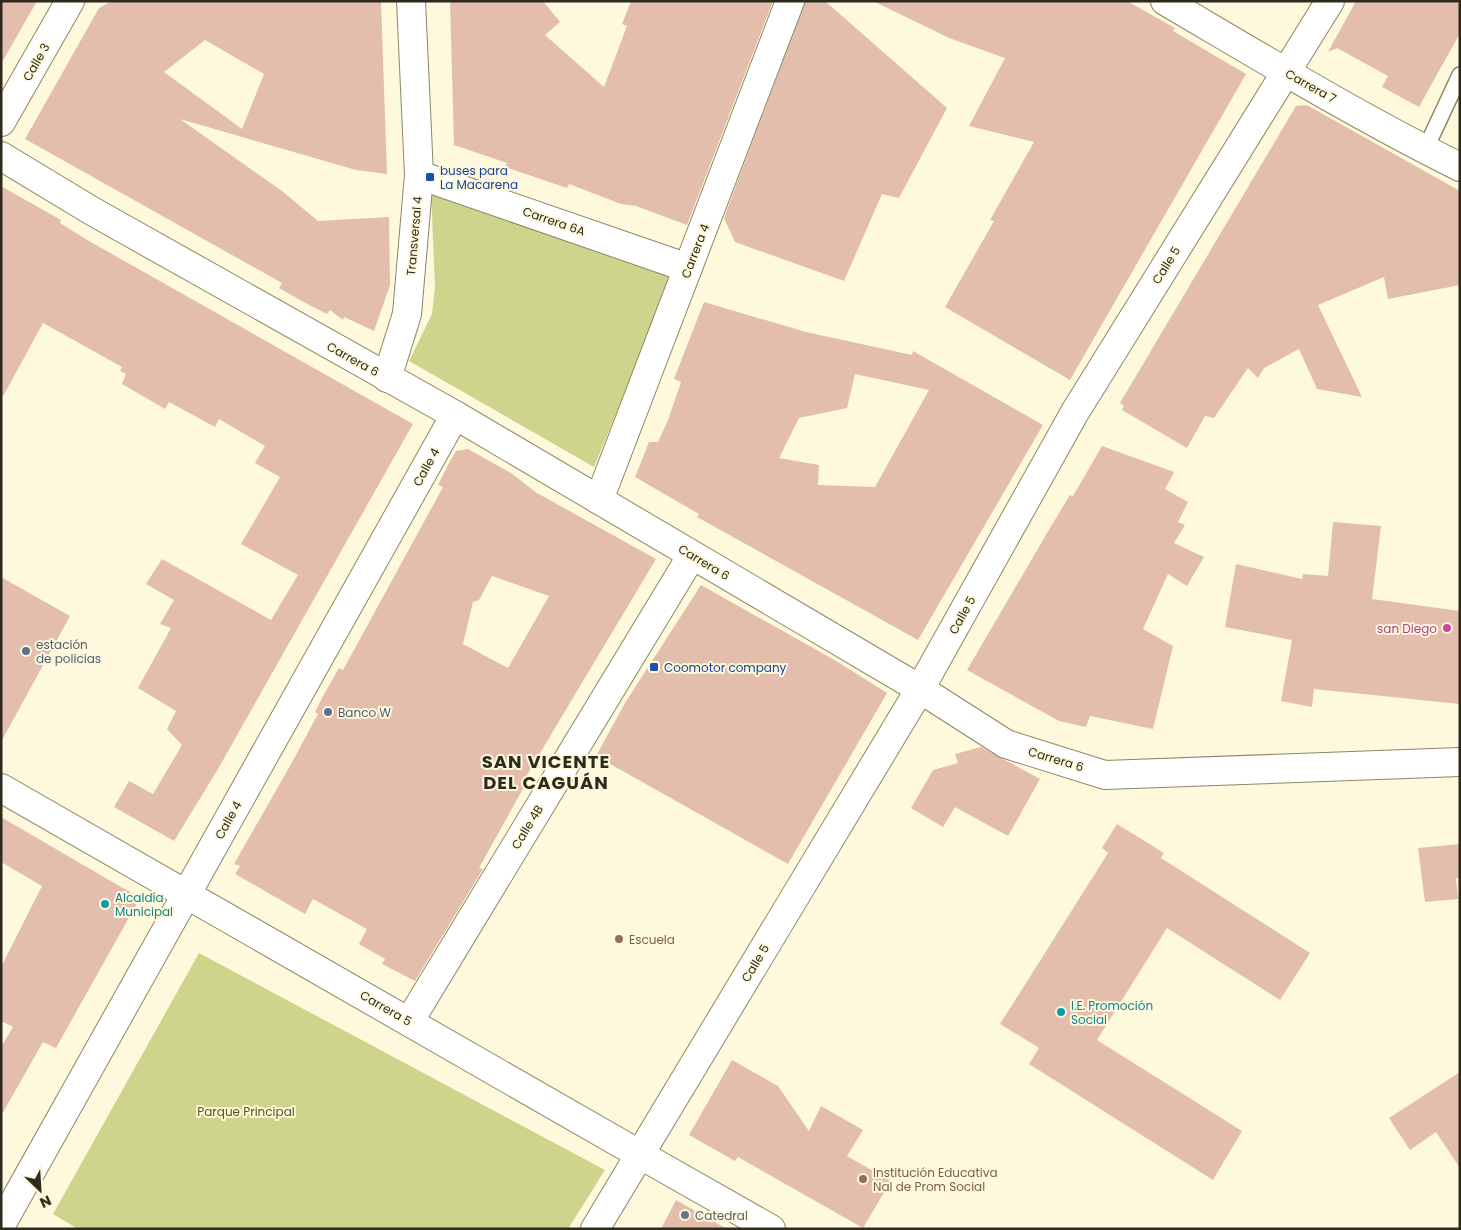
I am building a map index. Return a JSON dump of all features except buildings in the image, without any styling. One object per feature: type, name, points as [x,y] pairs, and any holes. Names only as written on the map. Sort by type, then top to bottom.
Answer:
[{"type":"street","name":"Calle 3","points":[[1,122],[70,1]]},
{"type":"street","name":"Transversal 4","points":[[387,378],[407,314],[419,175],[412,1]]},
{"type":"street","name":"Carrera 4","points":[[600,500],[790,1]]},
{"type":"street","name":"Carrera 7","points":[[1165,1],[1424,150],[1460,167]]},
{"type":"street","name":"Calle 5","points":[[595,1229],[920,690],[1075,412],[1330,1]]},
{"type":"street","name":"Carrera 6","points":[[1,156],[92,211],[455,415],[920,690],[1006,744],[1105,775],[1460,762]]},
{"type":"street","name":"Carrera 6A","points":[[419,175],[688,268]]},
{"type":"street","name":"Calle 4","points":[[1,1225],[455,415]]},
{"type":"street","name":"Calle 4B","points":[[409,1022],[692,555]]},
{"type":"street","name":"Carrera 5","points":[[1,788],[771,1229]]},
{"type":"street","points":[[1,1225],[7,1229]]},
{"type":"lane","points":[[1424,150],[1460,75]]},
{"type":"green space","points":[[431,192],[675,272],[594,467],[409,361],[432,314],[435,287]]},
{"type":"green space","name":"Parque Principal","points":[[199,953],[605,1170],[568,1229],[78,1229],[53,1214]]},
{"type":"place","name":"buses para La Macarena","points":[[430,177]]},
{"type":"place","name":"san Diego","points":[[1447,628]]},
{"type":"place","name":"estación de policias","points":[[26,651]]},
{"type":"place","name":"Coomotor company","points":[[654,667]]},
{"type":"place","name":"Banco W","points":[[328,712]]},
{"type":"place","name":"Alcaldía Municipal","points":[[105,904]]},
{"type":"place","name":"Escuela","points":[[619,939]]},
{"type":"place","name":"I.E. Promoción Social","points":[[1061,1012]]},
{"type":"place","name":"Institución Educativa Nal de Prom Social","points":[[863,1179]]},
{"type":"place","name":"Catedral","points":[[685,1215]]},
{"type":"district","name":"SAN VICENTE DEL CAGUÁN","points":[[546,771]]}]
